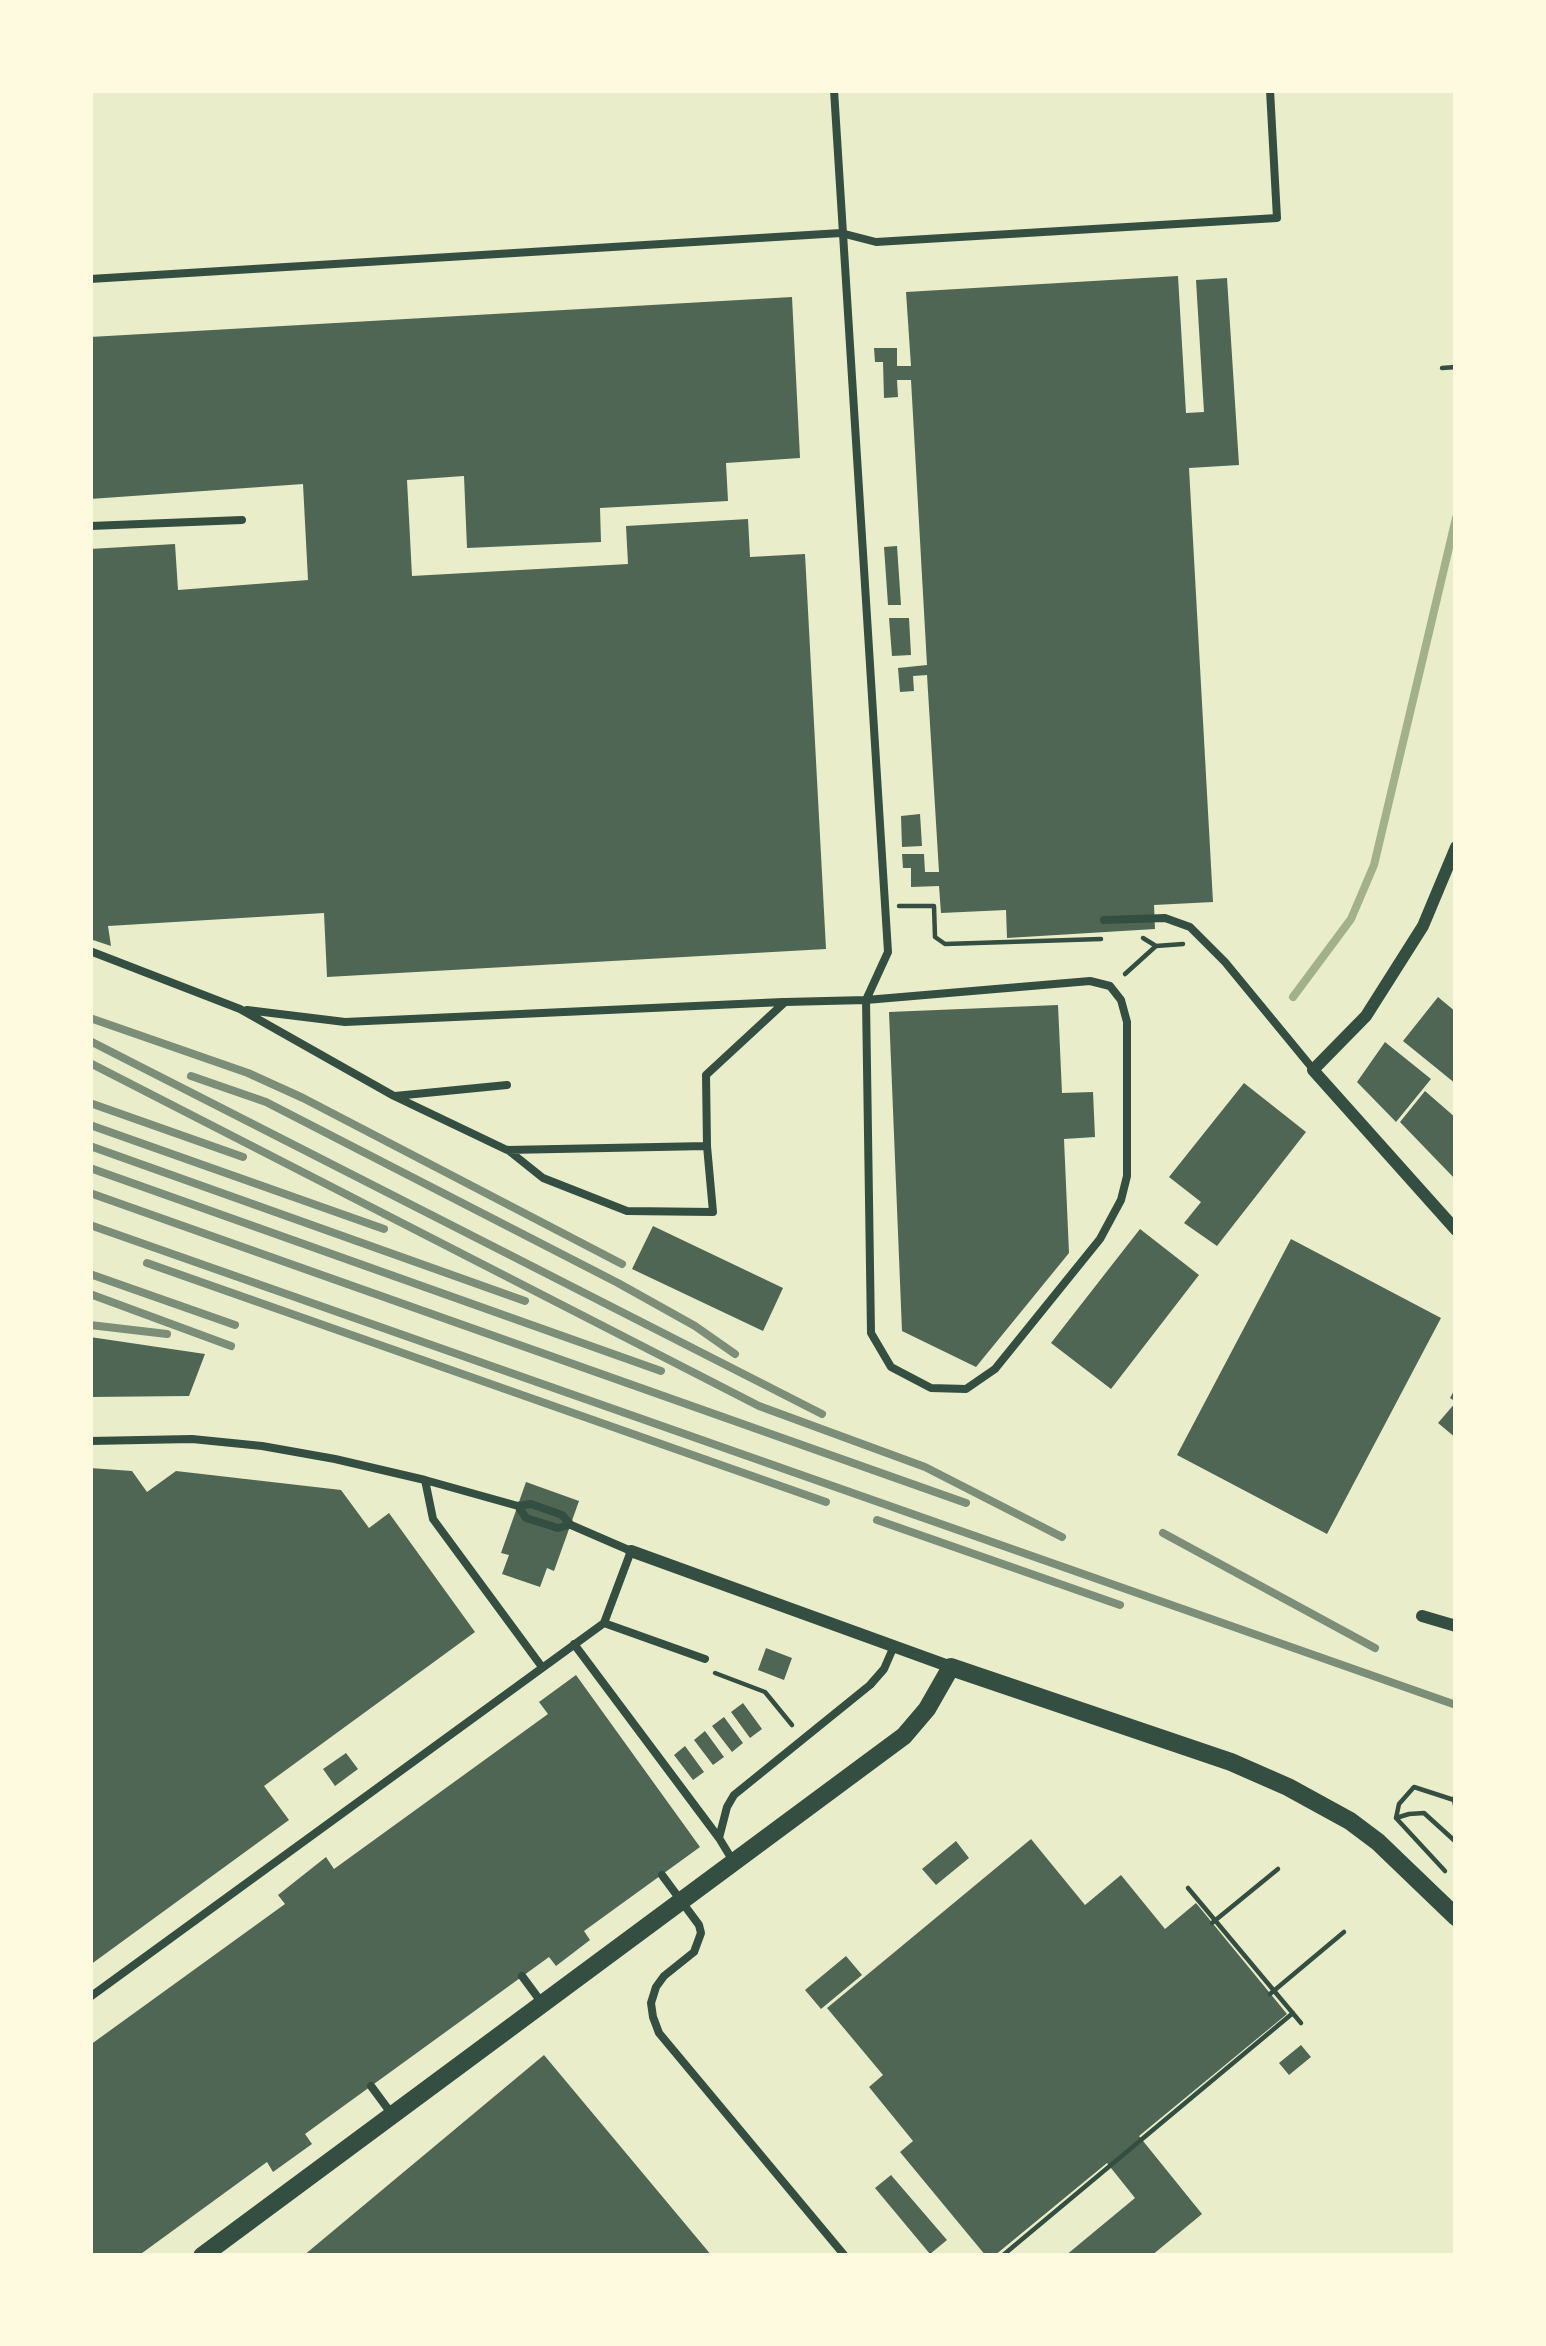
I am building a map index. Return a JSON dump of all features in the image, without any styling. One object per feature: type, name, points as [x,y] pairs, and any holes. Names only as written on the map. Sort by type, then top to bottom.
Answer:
[{"type":"street","points":[[1456,847],[1423,926],[1366,1016],[1313,1070],[1456,1229]]},
{"type":"street","points":[[631,1551],[1232,1762],[1320,1804],[1378,1842],[1456,1918]]},
{"type":"street","points":[[1422,1616],[1456,1626]]},
{"type":"street","points":[[202,2256],[904,1736],[927,1709],[951,1667]]},
{"type":"lane","points":[[240,1010],[345,1022],[866,1000],[1090,981],[1110,986],[1121,1000],[1127,1022],[1127,1176],[1121,1200],[1100,1239],[995,1370],[966,1389],[932,1388],[891,1367],[871,1333],[866,1000],[888,952],[834,90]]},
{"type":"lane","points":[[90,279],[842,233],[876,242],[1277,218],[1270,90]]},
{"type":"lane","points":[[90,526],[242,520]]},
{"type":"lane","points":[[1104,920],[1155,917],[1182,922],[1225,962],[1313,1070]]},
{"type":"lane","points":[[90,951],[240,1010],[394,1096],[507,1150],[543,1178],[627,1211],[713,1212],[706,1075]]},
{"type":"lane","points":[[690,1076],[706,1075],[785,1002]]},
{"type":"lane","points":[[394,1096],[507,1084]]},
{"type":"lane","points":[[507,1150],[707,1146]]},
{"type":"lane","points":[[90,1441],[192,1439],[335,1459],[518,1507],[526,1518],[557,1528],[571,1525],[631,1551],[604,1623],[90,1997]]},
{"type":"lane","points":[[425,1480],[433,1519],[542,1667]]},
{"type":"lane","points":[[604,1623],[706,1659]]},
{"type":"lane","points":[[574,1644],[734,1862]]},
{"type":"lane","points":[[719,1838],[734,1795],[870,1685],[894,1646]]},
{"type":"lane","points":[[662,1875],[701,1933],[694,1952],[656,1987],[651,2003],[659,2032],[845,2256]]},
{"type":"lane","points":[[522,1976],[542,2003]]},
{"type":"lane","points":[[371,2086],[392,2114]]},
{"type":"path","points":[[1442,368],[1456,367]]},
{"type":"path","points":[[885,905],[934,907],[935,937],[945,944],[1101,939]]},
{"type":"path","points":[[1110,986],[1156,946],[1146,938],[1124,938]]},
{"type":"path","points":[[706,1659],[710,1671],[771,1697],[803,1739]]},
{"type":"path","points":[[1396,1818],[1399,1804],[1414,1787],[1455,1797],[1456,1810]]},
{"type":"path","points":[[1396,1818],[1424,1814],[1456,1842]]},
{"type":"path","points":[[1396,1818],[1456,1883]]},
{"type":"path","points":[[1214,1922],[1278,1869]]},
{"type":"path","points":[[1188,1888],[1301,2023]]},
{"type":"path","points":[[1272,1992],[1344,1932]]},
{"type":"path","points":[[1002,2256],[1293,2013]]},
{"type":"building","points":[[1178,276],[1186,413],[1204,412],[1196,280],[1227,278],[1239,465],[1189,468],[1213,902],[1154,905],[1155,929],[1007,938],[1006,910],[941,913],[939,886],[911,887],[911,868],[903,868],[902,854],[924,854],[925,872],[939,872],[927,675],[913,676],[914,691],[900,692],[898,668],[927,665],[911,380],[897,380],[898,397],[884,398],[883,362],[875,362],[874,348],[897,348],[897,366],[911,366],[906,292]]},
{"type":"building","points":[[792,297],[800,458],[726,463],[728,501],[600,508],[601,542],[467,548],[464,476],[407,480],[412,576],[628,564],[626,526],[748,519],[750,557],[805,554],[826,949],[327,977],[324,913],[108,926],[111,946],[90,939],[90,549],[175,544],[178,590],[308,580],[303,484],[90,499],[90,337]]},
{"type":"building","points":[[897,546],[901,605],[888,605],[884,547]]},
{"type":"building","points":[[889,618],[909,618],[911,655],[892,656]]},
{"type":"building","points":[[920,814],[922,846],[902,847],[901,816]]},
{"type":"building","points":[[1438,997],[1456,1012],[1456,1084],[1403,1041]]},
{"type":"building","points":[[1058,1005],[1062,1093],[1093,1092],[1095,1137],[1064,1139],[1069,1253],[976,1367],[902,1331],[889,1012]]},
{"type":"building","points":[[1385,1042],[1431,1079],[1396,1122],[1357,1082]]},
{"type":"building","points":[[1244,1083],[1306,1132],[1217,1246],[1184,1223],[1201,1202],[1169,1177]]},
{"type":"building","points":[[1425,1091],[1456,1118],[1456,1180],[1400,1122]]},
{"type":"building","points":[[653,1226],[783,1288],[763,1331],[632,1269]]},
{"type":"building","points":[[1140,1229],[1199,1275],[1111,1389],[1051,1343]]},
{"type":"building","points":[[1291,1239],[1441,1318],[1327,1534],[1177,1455]]},
{"type":"building","points":[[90,1337],[205,1354],[189,1396],[90,1397]]},
{"type":"building","points":[[1456,1402],[1456,1438],[1438,1423]]},
{"type":"building","points":[[90,1468],[132,1471],[147,1492],[176,1471],[341,1490],[369,1528],[389,1513],[475,1632],[264,1786],[289,1820],[90,1965]]},
{"type":"building","points":[[526,1482],[579,1501],[554,1571],[547,1568],[540,1587],[502,1574],[509,1555],[501,1553]]},
{"type":"building","points":[[766,1648],[792,1658],[784,1680],[758,1670]]},
{"type":"building","points":[[576,1675],[700,1847],[584,1931],[590,1940],[556,1966],[549,1957],[305,2134],[312,2144],[273,2172],[267,2162],[138,2256],[90,2256],[90,2045],[285,1904],[278,1895],[326,1857],[334,1869],[548,1714],[539,1702]]},
{"type":"building","points":[[743,1703],[762,1729],[750,1738],[731,1712]]},
{"type":"building","points":[[724,1717],[743,1743],[732,1752],[712,1726]]},
{"type":"building","points":[[705,1731],[724,1757],[713,1765],[694,1740]]},
{"type":"building","points":[[685,1746],[704,1772],[693,1780],[674,1755]]},
{"type":"building","points":[[346,1753],[358,1769],[335,1786],[323,1769]]},
{"type":"building","points":[[1031,1839],[1085,1905],[1121,1875],[1165,1929],[1196,1903],[1287,2014],[1139,2136],[1202,2214],[1151,2256],[1065,2256],[1135,2198],[1107,2163],[994,2256],[986,2256],[900,2152],[913,2141],[869,2087],[883,2075],[827,2008]]},
{"type":"building","points":[[956,1841],[969,1858],[936,1885],[922,1869]]},
{"type":"building","points":[[846,1956],[862,1975],[821,2009],[805,1990]]},
{"type":"building","points":[[1301,2045],[1311,2057],[1289,2075],[1279,2063]]},
{"type":"building","points":[[544,2055],[712,2256],[303,2256]]},
{"type":"building","points":[[891,2175],[947,2240],[930,2254],[875,2188]]},
{"type":"waterway","points":[[1293,997],[1351,919],[1374,865],[1456,518]]},
{"type":"railway","points":[[90,1018],[248,1073],[303,1098],[622,1264]]},
{"type":"railway","points":[[90,1041],[822,1414]]},
{"type":"railway","points":[[90,1063],[759,1406],[925,1467],[1062,1537]]},
{"type":"railway","points":[[191,1076],[266,1102],[618,1283],[735,1354]]},
{"type":"railway","points":[[90,1103],[243,1157]]},
{"type":"railway","points":[[90,1125],[384,1229]]},
{"type":"railway","points":[[90,1146],[525,1301]]},
{"type":"railway","points":[[90,1168],[661,1371]]},
{"type":"railway","points":[[90,1193],[966,1503]]},
{"type":"railway","points":[[90,1225],[1456,1705]]},
{"type":"railway","points":[[147,1263],[826,1502]]},
{"type":"railway","points":[[90,1274],[235,1325]]},
{"type":"railway","points":[[90,1294],[231,1346]]},
{"type":"railway","points":[[90,1325],[167,1334]]},
{"type":"railway","points":[[877,1520],[1120,1605]]},
{"type":"railway","points":[[1163,1533],[1375,1648]]}]
